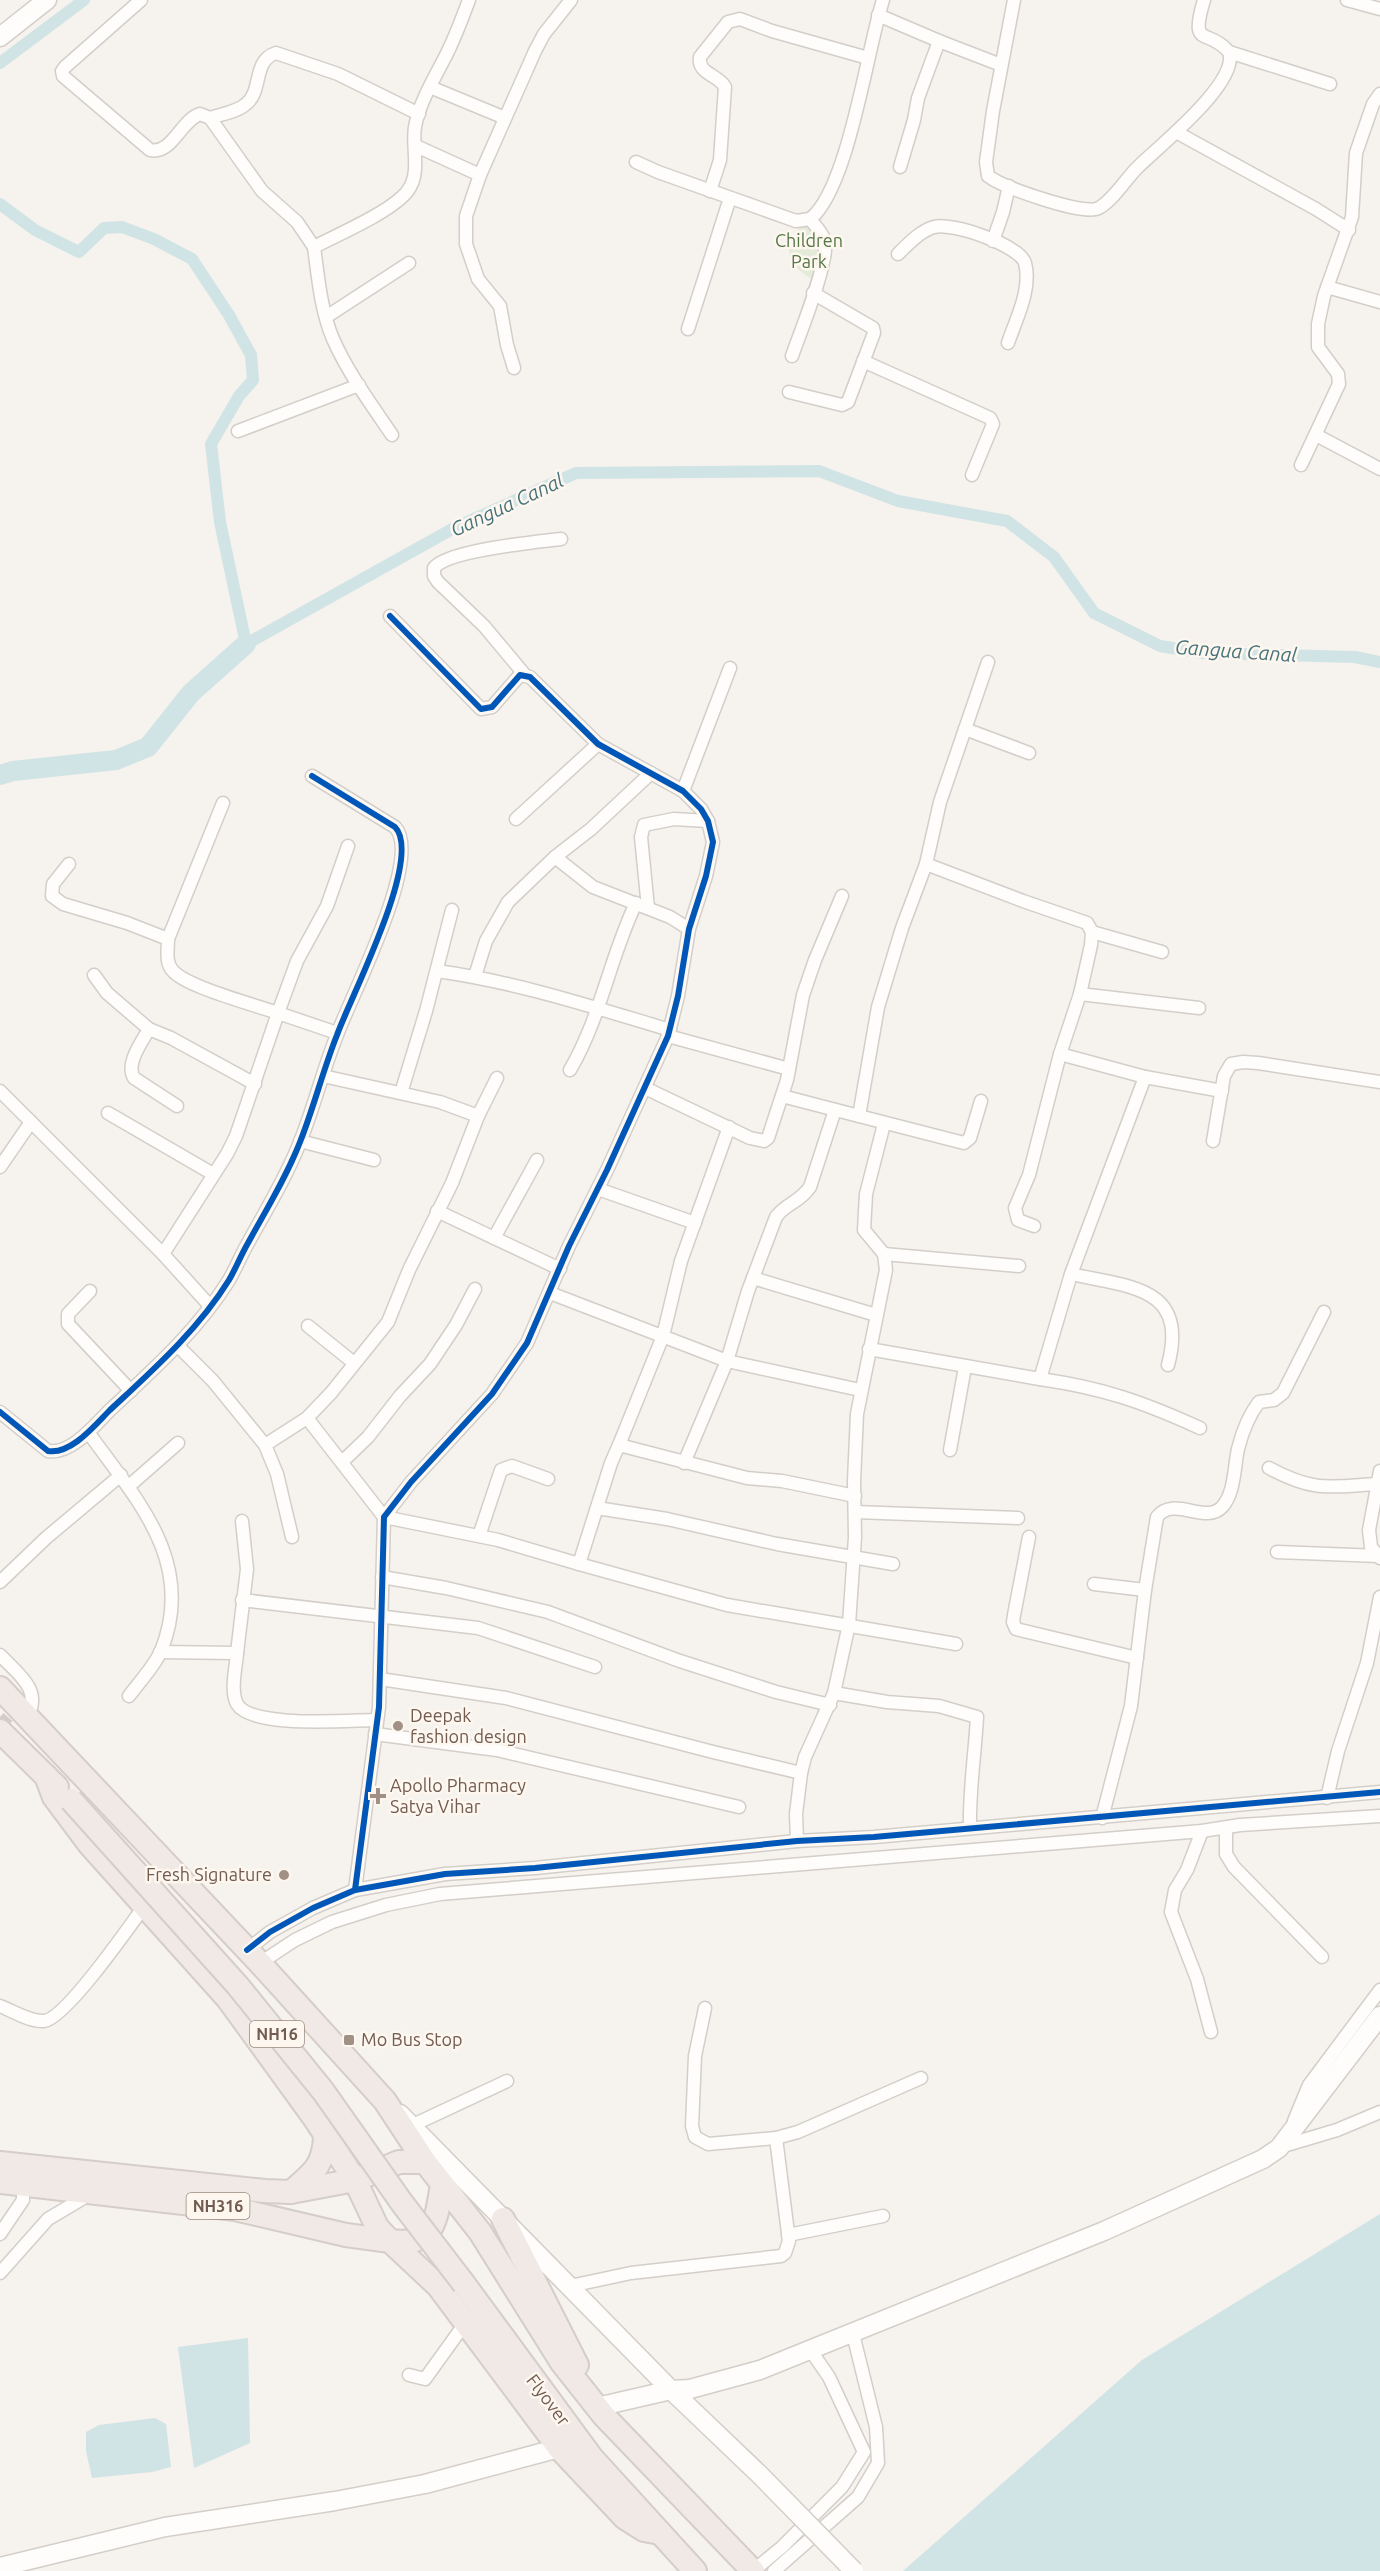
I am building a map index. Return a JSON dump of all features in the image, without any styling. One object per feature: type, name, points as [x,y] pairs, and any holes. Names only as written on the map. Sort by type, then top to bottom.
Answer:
[{"type":"highway","name":"NH16","points":[[0,1689],[28,1702],[385,2102],[425,2162],[480,2232],[562,2363],[590,2399],[753,2571]]},
{"type":"highway","name":"NH16","points":[[2,1739],[46,1776]]},
{"type":"highway","name":"Flyover","points":[[46,1776],[71,1800],[238,1986],[323,2091],[402,2203],[576,2437],[660,2533]]},
{"type":"highway","points":[[46,1776],[54,1797],[89,1844],[228,1999],[355,2180],[377,2227],[438,2286],[559,2448],[625,2518],[644,2530],[660,2533]]},
{"type":"highway","points":[[291,2192],[316,2170],[325,2149],[325,2136]]},
{"type":"highway","points":[[355,2180],[399,2162],[425,2162]]},
{"type":"highway","name":"NH316","points":[[0,2163],[50,2169],[85,2185],[235,2209],[361,2237],[390,2241]]},
{"type":"highway","name":"NH316","points":[[0,2182],[29,2186],[85,2185],[291,2192],[355,2180]]},
{"type":"highway","points":[[390,2241],[411,2242],[430,2231],[436,2219],[442,2184]]},
{"type":"highway","points":[[503,2219],[531,2278],[575,2358],[590,2399]]},
{"type":"highway","points":[[361,2237],[406,2256],[416,2263]]},
{"type":"highway","name":"NH16","points":[[660,2533],[691,2567]]},
{"type":"street","points":[[0,38],[47,0]]},
{"type":"street","points":[[141,0],[65,67],[62,75],[150,150],[157,151],[165,147],[193,116],[200,114],[210,118],[262,191],[297,222],[314,247],[326,317],[333,339],[359,385],[392,435]]},
{"type":"street","points":[[314,247],[402,197],[413,179],[416,146],[414,135],[419,114],[451,46],[469,0]]},
{"type":"street","points":[[514,368],[500,306],[478,279],[465,244],[466,216],[480,174],[544,34],[571,0]]},
{"type":"street","points":[[636,162],[796,221],[810,219],[822,207],[834,180],[859,98],[882,0]]},
{"type":"street","points":[[1014,0],[1001,65],[987,169],[988,176],[993,180],[1077,210],[1099,208],[1176,132],[1221,81],[1229,68],[1229,52]]},
{"type":"street","points":[[1204,0],[1198,20],[1198,29],[1204,37],[1229,52],[1330,84]]},
{"type":"street","points":[[1347,0],[1380,9]]},
{"type":"street","points":[[878,15],[1001,65]]},
{"type":"street","points":[[710,191],[720,160],[725,87],[719,79],[703,70],[699,62],[704,52],[728,22],[735,19],[747,20],[772,31],[868,58]]},
{"type":"street","points":[[900,167],[918,98],[939,41]]},
{"type":"street","points":[[210,118],[246,105],[252,97],[263,62],[268,56],[276,53],[338,74],[419,114]]},
{"type":"street","points":[[430,87],[505,117]]},
{"type":"street","points":[[1301,465],[1339,384],[1338,374],[1318,347],[1318,324],[1327,287],[1349,230],[1354,205],[1356,153],[1373,104],[1380,94]]},
{"type":"street","points":[[1176,132],[1316,209],[1349,230]]},
{"type":"street","points":[[416,146],[480,174]]},
{"type":"street","points":[[993,241],[1009,186]]},
{"type":"street","points":[[688,329],[730,198]]},
{"type":"street","points":[[792,356],[813,293],[825,244],[823,236],[810,219]]},
{"type":"street","points":[[898,254],[916,237],[934,227],[951,226],[993,241],[1020,255],[1024,260],[1026,270],[1025,292],[1008,343]]},
{"type":"street","points":[[326,317],[409,263]]},
{"type":"street","points":[[1327,287],[1380,302]]},
{"type":"street","points":[[789,392],[842,405],[848,402],[874,333],[873,328],[813,293]]},
{"type":"street","points":[[863,361],[990,418],[993,424],[972,475]]},
{"type":"street","points":[[238,431],[359,385]]},
{"type":"street","points":[[1316,435],[1380,469]]},
{"type":"street","points":[[355,1890],[381,1679],[384,1517],[411,1482],[492,1394],[527,1343],[669,1033],[678,996],[689,928],[706,876],[712,842],[708,821],[701,809],[683,791],[598,744],[535,681],[525,675],[484,626],[434,576],[434,568],[446,559],[471,552],[561,539]]},
{"type":"street","points":[[390,616],[481,709],[492,707],[515,679],[520,675],[525,675]]},
{"type":"street","points":[[859,1116],[878,1007],[902,928],[926,864],[940,802],[988,662]]},
{"type":"street","points":[[683,791],[730,668]]},
{"type":"street","points":[[965,729],[1029,753]]},
{"type":"street","points":[[516,819],[598,744]]},
{"type":"street","points":[[475,976],[486,941],[508,902],[555,857],[591,829],[651,773]]},
{"type":"street","points":[[0,1412],[48,1451],[64,1449],[88,1432],[178,1346],[210,1306],[229,1280],[282,1183],[300,1141],[337,1033],[386,918],[403,849],[403,837],[395,826],[312,776]]},
{"type":"street","points":[[223,802],[168,939],[168,962],[179,976],[194,984],[337,1033]]},
{"type":"street","points":[[648,908],[642,837],[645,825],[674,819],[708,821]]},
{"type":"street","points":[[164,1254],[236,1136],[297,961],[327,906],[348,846]]},
{"type":"street","points":[[555,857],[594,887],[648,908],[689,928]]},
{"type":"street","points":[[69,864],[53,884],[52,896],[63,904],[127,923],[168,939]]},
{"type":"street","points":[[926,864],[1023,901],[1082,920],[1087,923],[1092,932],[1080,994],[1060,1054],[1029,1175],[1015,1208],[1018,1220],[1034,1226]]},
{"type":"street","points":[[645,1088],[750,1138],[764,1141],[771,1132],[782,1096],[803,995],[842,896]]},
{"type":"street","points":[[570,1070],[600,1009],[620,942],[636,903]]},
{"type":"street","points":[[401,1093],[437,971],[452,910]]},
{"type":"street","points":[[1092,932],[1162,952]]},
{"type":"street","points":[[437,971],[475,976],[536,990],[789,1069]]},
{"type":"street","points":[[94,975],[107,993],[149,1029],[171,1038],[255,1084]]},
{"type":"street","points":[[1080,994],[1199,1008]]},
{"type":"street","points":[[149,1029],[131,1064],[131,1073],[134,1078],[177,1106]]},
{"type":"street","points":[[1060,1054],[1145,1077],[1222,1091]]},
{"type":"street","points":[[1213,1141],[1227,1068],[1231,1064],[1243,1062],[1380,1082]]},
{"type":"street","points":[[323,1076],[440,1102],[478,1116]]},
{"type":"street","points":[[1040,1379],[1071,1274],[1145,1077]]},
{"type":"street","points":[[265,1445],[307,1418],[331,1393],[388,1322],[409,1270],[452,1182],[478,1116],[497,1078]]},
{"type":"street","points":[[0,1091],[164,1254],[210,1306]]},
{"type":"street","points":[[782,1096],[884,1124],[966,1143],[970,1138],[981,1101]]},
{"type":"street","points":[[684,1463],[727,1361],[753,1278],[776,1217],[782,1210],[804,1196],[810,1187],[835,1110]]},
{"type":"street","points":[[108,1113],[213,1174]]},
{"type":"street","points":[[0,1167],[31,1122]]},
{"type":"street","points":[[797,1841],[795,1814],[801,1773],[805,1757],[832,1699],[849,1624],[854,1558],[856,1414],[868,1349],[885,1278],[884,1254],[864,1230],[863,1221],[866,1194],[884,1124]]},
{"type":"street","points":[[579,1564],[611,1463],[663,1336],[681,1260],[729,1127]]},
{"type":"street","points":[[300,1141],[375,1160]]},
{"type":"street","points":[[494,1238],[537,1160]]},
{"type":"street","points":[[598,1189],[695,1223]]},
{"type":"street","points":[[437,1211],[560,1269]]},
{"type":"street","points":[[884,1254],[1019,1266]]},
{"type":"street","points":[[1071,1274],[1129,1287],[1156,1297],[1170,1317],[1173,1343],[1168,1365]]},
{"type":"street","points":[[753,1278],[876,1315]]},
{"type":"street","points":[[342,1462],[368,1437],[400,1396],[430,1364],[456,1325],[475,1289]]},
{"type":"street","points":[[90,1291],[68,1314],[68,1324],[131,1391]]},
{"type":"street","points":[[550,1293],[727,1361],[860,1390]]},
{"type":"street","points":[[1102,1818],[1131,1706],[1145,1590],[1157,1516],[1168,1508],[1209,1513],[1217,1512],[1224,1505],[1233,1480],[1239,1446],[1254,1408],[1259,1402],[1274,1400],[1283,1393],[1324,1312]]},
{"type":"street","points":[[308,1326],[354,1363]]},
{"type":"street","points":[[178,1346],[213,1381],[265,1445],[277,1474],[291,1537]]},
{"type":"street","points":[[868,1349],[1100,1389],[1130,1398],[1200,1428]]},
{"type":"street","points":[[950,1450],[965,1367]]},
{"type":"street","points":[[307,1418],[384,1517],[478,1536],[727,1605],[956,1644]]},
{"type":"street","points":[[88,1432],[129,1486],[153,1527],[172,1581],[170,1617],[160,1652],[129,1696]]},
{"type":"street","points":[[129,1486],[178,1443]]},
{"type":"street","points":[[619,1445],[747,1478],[782,1481],[855,1496]]},
{"type":"street","points":[[478,1536],[501,1470],[512,1466],[548,1479]]},
{"type":"street","points":[[1269,1468],[1295,1482],[1316,1487],[1378,1478],[1369,1530],[1371,1547],[1379,1557]]},
{"type":"street","points":[[0,1582],[46,1538],[121,1475]]},
{"type":"street","points":[[597,1508],[667,1519],[738,1537],[893,1564]]},
{"type":"street","points":[[855,1512],[1018,1518]]},
{"type":"street","points":[[242,1521],[247,1569],[234,1688],[239,1707],[251,1714],[279,1720],[377,1719]]},
{"type":"street","points":[[1029,1537],[1013,1622],[1016,1629],[1137,1658]]},
{"type":"street","points":[[1277,1552],[1379,1557]]},
{"type":"street","points":[[382,1577],[446,1588],[548,1612],[680,1661],[776,1692],[832,1699],[939,1706],[977,1717],[969,1801],[970,1828]]},
{"type":"street","points":[[1094,1584],[1145,1590]]},
{"type":"street","points":[[1327,1798],[1338,1751],[1367,1663],[1380,1597]]},
{"type":"street","points":[[242,1600],[464,1626],[494,1632],[596,1667]]},
{"type":"street","points":[[160,1652],[237,1653]]},
{"type":"street","points":[[0,1655],[28,1702]]},
{"type":"street","points":[[381,1679],[506,1698],[801,1773]]},
{"type":"street","points":[[375,1734],[497,1750],[739,1807]]},
{"type":"street","points":[[253,1956],[270,1932],[313,1908],[355,1890],[445,1874],[535,1868],[797,1841],[874,1837],[1102,1818],[1380,1792]]},
{"type":"street","points":[[1166,1812],[1167,1833]]},
{"type":"street","points":[[253,1956],[295,1940],[332,1922],[386,1905],[440,1894],[732,1872],[1380,1816]]},
{"type":"street","points":[[1226,1828],[1226,1854],[1234,1867],[1322,1958]]},
{"type":"street","points":[[1202,1831],[1187,1870],[1175,1890],[1171,1912],[1197,1979],[1211,2032]]},
{"type":"street","points":[[0,2006],[35,2020],[52,2018],[73,1999],[145,1905]]},
{"type":"street","points":[[1283,2143],[1309,2085],[1380,1990]]},
{"type":"street","points":[[705,2008],[695,2056],[692,2126],[695,2138],[708,2144],[776,2138],[798,2132],[921,2078]]},
{"type":"street","points":[[590,2399],[690,2389],[760,2370],[812,2351],[1186,2195],[1263,2159],[1283,2143],[1380,2016]]},
{"type":"street","points":[[413,2126],[507,2081]]},
{"type":"street","points":[[385,2102],[413,2126],[670,2390],[761,2476],[854,2571]]},
{"type":"street","points":[[1283,2143],[1337,2130],[1380,2112]]},
{"type":"street","points":[[570,2286],[631,2273],[774,2258],[785,2253],[788,2235],[776,2138]]},
{"type":"street","points":[[0,2273],[48,2219],[85,2185]]},
{"type":"street","points":[[0,2234],[23,2200],[29,2186]]},
{"type":"street","points":[[788,2235],[883,2216]]},
{"type":"street","points":[[409,2375],[425,2379],[466,2322]]},
{"type":"street","points":[[774,2571],[858,2497],[878,2463],[876,2427],[853,2334]]},
{"type":"street","points":[[753,2571],[782,2547],[842,2487],[864,2452],[834,2387],[812,2351]]},
{"type":"street","points":[[0,2567],[33,2565],[165,2527],[335,2501],[425,2484],[559,2448]]},
{"type":"green space","name":"Children Park","points":[[818,208],[825,211],[820,224],[832,255],[817,282],[797,268],[789,252],[794,236]]},
{"type":"shaded area","points":[[1380,2214],[1380,2571],[903,2571],[1142,2360]]},
{"type":"shaded area","points":[[248,2338],[250,2443],[194,2468],[178,2347]]},
{"type":"shaded area","points":[[155,2418],[166,2424],[171,2467],[152,2472],[92,2478],[86,2451],[86,2432],[99,2425]]},
{"type":"waterway","points":[[0,63],[84,0]]},
{"type":"waterway","name":"Gangua Canal","points":[[0,204],[35,230],[79,252],[104,228],[122,227],[154,239],[192,259],[229,315],[251,355],[253,380],[239,396],[211,444],[220,522],[246,644],[454,528],[576,473],[819,471],[898,501],[1007,521],[1054,557],[1094,613],[1160,646],[1203,653],[1355,657],[1380,662]]},
{"type":"waterway","points":[[0,775],[13,771],[116,760],[148,747],[191,693],[246,644]]},
{"type":"tunnel","points":[[0,1726],[21,1702]]},
{"type":"cycle path","points":[[355,1890],[379,1707],[384,1517],[411,1482],[492,1394],[527,1343],[569,1246],[607,1170],[668,1036],[678,996],[689,929],[706,876],[713,842],[708,821],[701,809],[683,791],[598,744],[530,677],[520,675],[492,707],[481,709],[390,616]]},
{"type":"cycle path","points":[[0,1412],[48,1451],[65,1448],[82,1438],[189,1333],[203,1316],[229,1280],[276,1194],[305,1129],[337,1035],[382,928],[400,867],[401,843],[395,827],[312,776]]},
{"type":"cycle path","points":[[247,1950],[270,1932],[313,1908],[355,1890],[445,1874],[535,1868],[797,1841],[874,1837],[1380,1792]]},
{"type":"place","name":"Deepak fashion design","points":[[398,1726]]},
{"type":"place","name":"Apollo Pharmacy Satya Vihar","points":[[378,1796]]},
{"type":"place","name":"Fresh Signature","points":[[284,1875]]},
{"type":"place","name":"Mo Bus Stop","points":[[349,2040]]}]
